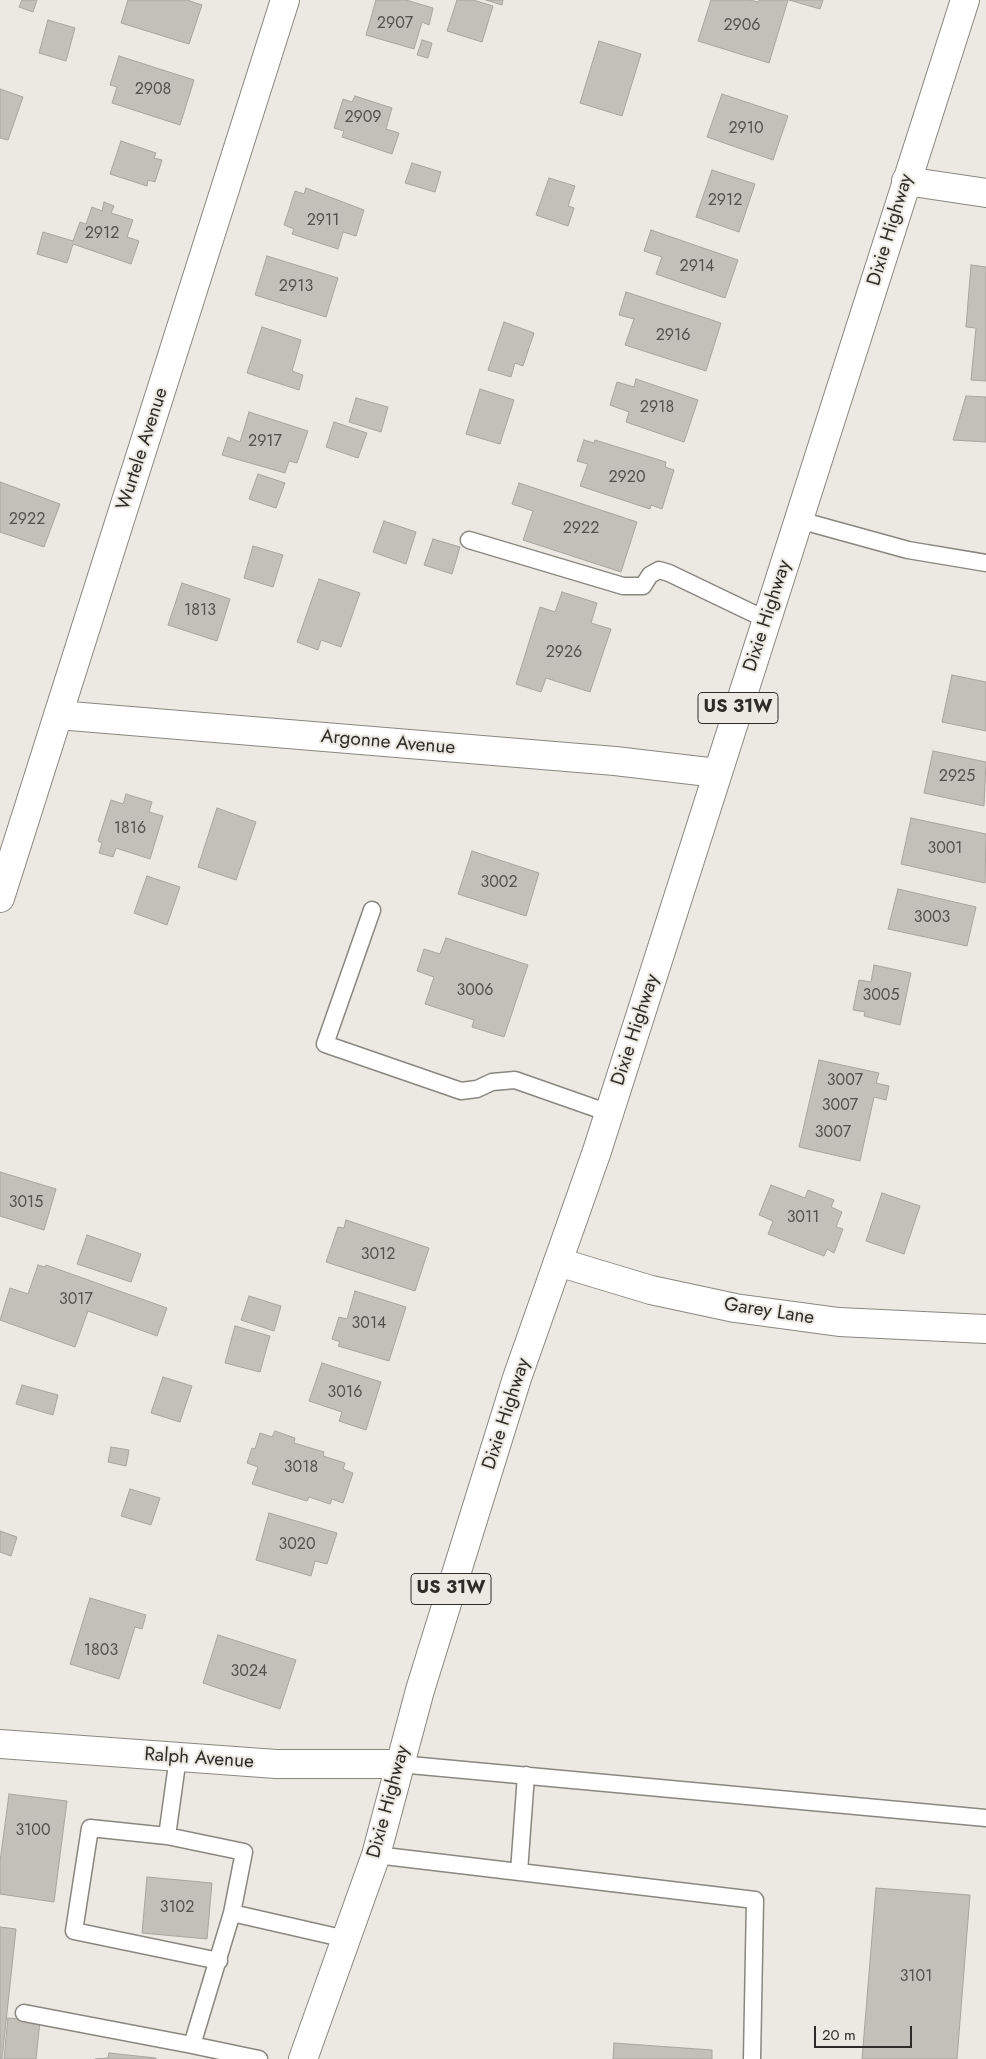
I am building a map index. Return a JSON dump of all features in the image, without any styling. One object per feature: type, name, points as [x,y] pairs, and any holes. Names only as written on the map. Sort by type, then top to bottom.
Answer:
[{"type":"street","name":"Wurtele Avenue","points":[[0,898],[285,0]]},
{"type":"street","name":"Dixie Highway","points":[[303,2059],[376,1855],[420,1690],[518,1378],[609,1114],[965,0]]},
{"type":"street","points":[[906,181],[986,193]]},
{"type":"street","name":"Argonne Avenue","points":[[58,715],[605,761],[717,773]]},
{"type":"street","name":"Garey Lane","points":[[558,1262],[651,1290],[735,1308],[839,1322],[986,1329]]},
{"type":"street","name":"Ralph Avenue","points":[[0,1744],[276,1764],[399,1764]]},
{"type":"lane","points":[[799,520],[908,550],[986,563]]},
{"type":"lane","points":[[469,540],[623,586],[643,586],[650,575],[659,570],[767,620]]},
{"type":"lane","points":[[372,910],[325,1044],[461,1091],[478,1089],[492,1082],[515,1080],[609,1114]]},
{"type":"lane","points":[[167,1836],[178,1757]]},
{"type":"lane","points":[[399,1764],[986,1818]]},
{"type":"lane","points":[[519,1872],[526,1776]]},
{"type":"lane","points":[[192,2045],[219,1961],[232,1914],[244,1852],[167,1836],[90,1828],[74,1931],[219,1961]]},
{"type":"lane","points":[[376,1855],[755,1900],[752,2059]]},
{"type":"lane","points":[[232,1914],[346,1939]]},
{"type":"lane","points":[[24,2013],[259,2059]]},
{"type":"building","points":[[22,0],[37,0],[33,12],[19,7]]},
{"type":"building","points":[[128,0],[187,0],[202,5],[189,44],[121,23]]},
{"type":"building","points":[[376,0],[406,0],[433,8],[429,25],[422,22],[414,49],[366,35]]},
{"type":"building","points":[[457,0],[473,0],[493,6],[482,42],[447,31]]},
{"type":"building","points":[[486,0],[503,0],[502,5]]},
{"type":"building","points":[[711,0],[750,0],[758,2],[759,0],[788,0],[769,63],[698,41]]},
{"type":"building","points":[[789,0],[823,0],[820,9]]},
{"type":"building","points":[[48,20],[75,28],[66,61],[39,53]]},
{"type":"building","points":[[422,40],[432,43],[428,58],[417,55]]},
{"type":"building","points":[[599,41],[641,54],[622,116],[580,103]]},
{"type":"building","points":[[119,56],[194,80],[180,125],[112,103],[117,87],[110,85]]},
{"type":"building","points":[[0,89],[23,97],[8,140],[0,138]]},
{"type":"building","points":[[722,94],[788,116],[773,160],[707,137]]},
{"type":"building","points":[[355,96],[392,108],[386,129],[399,133],[392,154],[342,137],[344,131],[334,128],[343,99],[352,102]]},
{"type":"building","points":[[121,141],[156,153],[154,158],[162,160],[155,182],[148,180],[147,186],[110,174]]},
{"type":"building","points":[[412,163],[441,172],[435,192],[405,183]]},
{"type":"building","points":[[712,170],[755,184],[739,232],[696,217]]},
{"type":"building","points":[[549,178],[575,186],[568,206],[574,208],[568,226],[536,215]]},
{"type":"building","points":[[306,188],[364,210],[356,236],[343,232],[338,249],[292,234],[294,229],[284,225],[295,191],[304,194]]},
{"type":"building","points":[[104,202],[114,206],[111,213],[133,220],[127,237],[139,241],[131,264],[73,244],[67,263],[37,254],[43,232],[73,241],[80,222],[86,224],[92,207],[102,211]]},
{"type":"building","points":[[651,230],[738,260],[725,298],[656,274],[662,257],[644,251]]},
{"type":"building","points":[[267,256],[338,278],[326,317],[255,295]]},
{"type":"building","points":[[971,265],[986,267],[986,381],[971,380],[976,328],[966,327]]},
{"type":"building","points":[[626,292],[721,323],[706,371],[625,345],[634,319],[619,315]]},
{"type":"building","points":[[504,322],[534,333],[523,366],[515,363],[511,377],[488,370]]},
{"type":"building","points":[[262,327],[301,340],[292,371],[303,375],[299,390],[247,373]]},
{"type":"building","points":[[636,379],[698,400],[684,442],[626,422],[629,412],[610,405],[617,382],[634,387]]},
{"type":"building","points":[[480,389],[514,400],[500,444],[466,434]]},
{"type":"building","points":[[966,396],[986,397],[986,442],[953,440]]},
{"type":"building","points":[[356,398],[388,407],[381,432],[349,422]]},
{"type":"building","points":[[249,412],[308,431],[297,463],[289,461],[285,473],[222,455],[228,437],[240,442]]},
{"type":"building","points":[[334,422],[367,433],[358,458],[326,447]]},
{"type":"building","points":[[584,440],[594,443],[595,440],[666,462],[665,467],[674,470],[662,509],[651,505],[650,509],[580,486],[588,464],[577,461]]},
{"type":"building","points":[[258,474],[285,483],[276,508],[249,499]]},
{"type":"building","points":[[0,482],[60,504],[44,547],[0,532]]},
{"type":"building","points":[[519,483],[637,522],[621,572],[523,540],[533,511],[512,504]]},
{"type":"building","points":[[384,521],[416,532],[406,564],[373,552]]},
{"type":"building","points":[[433,539],[460,547],[452,574],[424,565]]},
{"type":"building","points":[[253,546],[283,555],[273,587],[244,578]]},
{"type":"building","points":[[319,579],[360,593],[341,647],[321,640],[318,650],[297,642]]},
{"type":"building","points":[[182,583],[230,599],[217,641],[168,625]]},
{"type":"building","points":[[562,592],[597,603],[591,623],[611,629],[590,692],[546,678],[541,692],[516,684],[540,607],[555,612]]},
{"type":"building","points":[[952,675],[986,682],[986,731],[942,722]]},
{"type":"building","points":[[933,751],[986,762],[984,806],[924,793]]},
{"type":"building","points":[[126,794],[152,802],[149,812],[163,816],[150,859],[116,848],[113,857],[99,853],[102,843],[98,841],[111,800],[123,804]]},
{"type":"building","points":[[217,808],[256,822],[236,880],[198,867]]},
{"type":"building","points":[[911,818],[986,834],[985,883],[901,864]]},
{"type":"building","points":[[472,851],[539,873],[526,916],[458,894]]},
{"type":"building","points":[[147,876],[180,887],[167,925],[134,913]]},
{"type":"building","points":[[898,889],[976,907],[967,946],[888,929]]},
{"type":"building","points":[[446,938],[528,965],[504,1037],[472,1027],[474,1020],[425,1004],[434,977],[417,971],[424,949],[440,954]]},
{"type":"building","points":[[874,965],[911,973],[900,1025],[864,1016],[865,1012],[853,1010],[859,980],[871,982]]},
{"type":"building","points":[[819,1060],[879,1073],[876,1083],[889,1086],[886,1100],[874,1097],[860,1161],[799,1147]]},
{"type":"building","points":[[0,1172],[56,1189],[44,1230],[0,1216]]},
{"type":"building","points":[[771,1185],[805,1198],[808,1190],[834,1200],[831,1207],[842,1212],[836,1227],[843,1229],[834,1253],[827,1249],[824,1256],[768,1234],[773,1221],[759,1215]]},
{"type":"building","points":[[882,1193],[920,1206],[904,1254],[866,1241]]},
{"type":"building","points":[[346,1220],[429,1248],[415,1291],[326,1262],[338,1227],[344,1228]]},
{"type":"building","points":[[87,1235],[141,1254],[131,1282],[77,1264]]},
{"type":"building","points":[[38,1265],[45,1267],[46,1265],[167,1308],[157,1336],[88,1311],[75,1347],[0,1320],[10,1288],[28,1294]]},
{"type":"building","points":[[355,1291],[406,1307],[389,1361],[338,1346],[340,1342],[332,1339],[339,1317],[347,1319]]},
{"type":"building","points":[[249,1296],[281,1306],[274,1331],[241,1320]]},
{"type":"building","points":[[235,1326],[270,1336],[260,1372],[225,1363]]},
{"type":"building","points":[[322,1363],[381,1382],[366,1430],[339,1421],[342,1412],[309,1401]]},
{"type":"building","points":[[163,1377],[192,1386],[180,1422],[151,1413]]},
{"type":"building","points":[[22,1385],[58,1395],[53,1415],[16,1404]]},
{"type":"building","points":[[275,1431],[295,1438],[294,1443],[324,1452],[323,1456],[345,1463],[343,1469],[353,1473],[343,1503],[332,1499],[330,1504],[309,1497],[307,1501],[252,1484],[258,1467],[247,1463],[252,1448],[255,1449],[260,1433],[272,1437]]},
{"type":"building","points":[[111,1447],[129,1450],[126,1466],[108,1462]]},
{"type":"building","points":[[130,1489],[160,1498],[151,1525],[121,1516]]},
{"type":"building","points":[[269,1513],[337,1533],[327,1564],[315,1561],[311,1576],[256,1560]]},
{"type":"building","points":[[0,1531],[17,1537],[11,1556],[0,1552]]},
{"type":"building","points":[[90,1598],[146,1615],[142,1629],[135,1627],[119,1679],[70,1664]]},
{"type":"building","points":[[218,1635],[296,1660],[280,1709],[203,1683]]},
{"type":"building","points":[[9,1794],[67,1801],[54,1902],[0,1894],[0,1862]]},
{"type":"building","points":[[147,1877],[212,1883],[207,1939],[142,1933]]},
{"type":"building","points":[[876,1888],[970,1895],[957,2059],[862,2059]]},
{"type":"building","points":[[0,1927],[16,1929],[2,2059],[0,2059]]},
{"type":"building","points":[[8,2018],[40,2021],[36,2059],[4,2059]]},
{"type":"building","points":[[614,2043],[712,2050],[712,2059],[613,2059]]},
{"type":"building","points":[[109,2053],[156,2059],[95,2059],[108,2058]]}]
